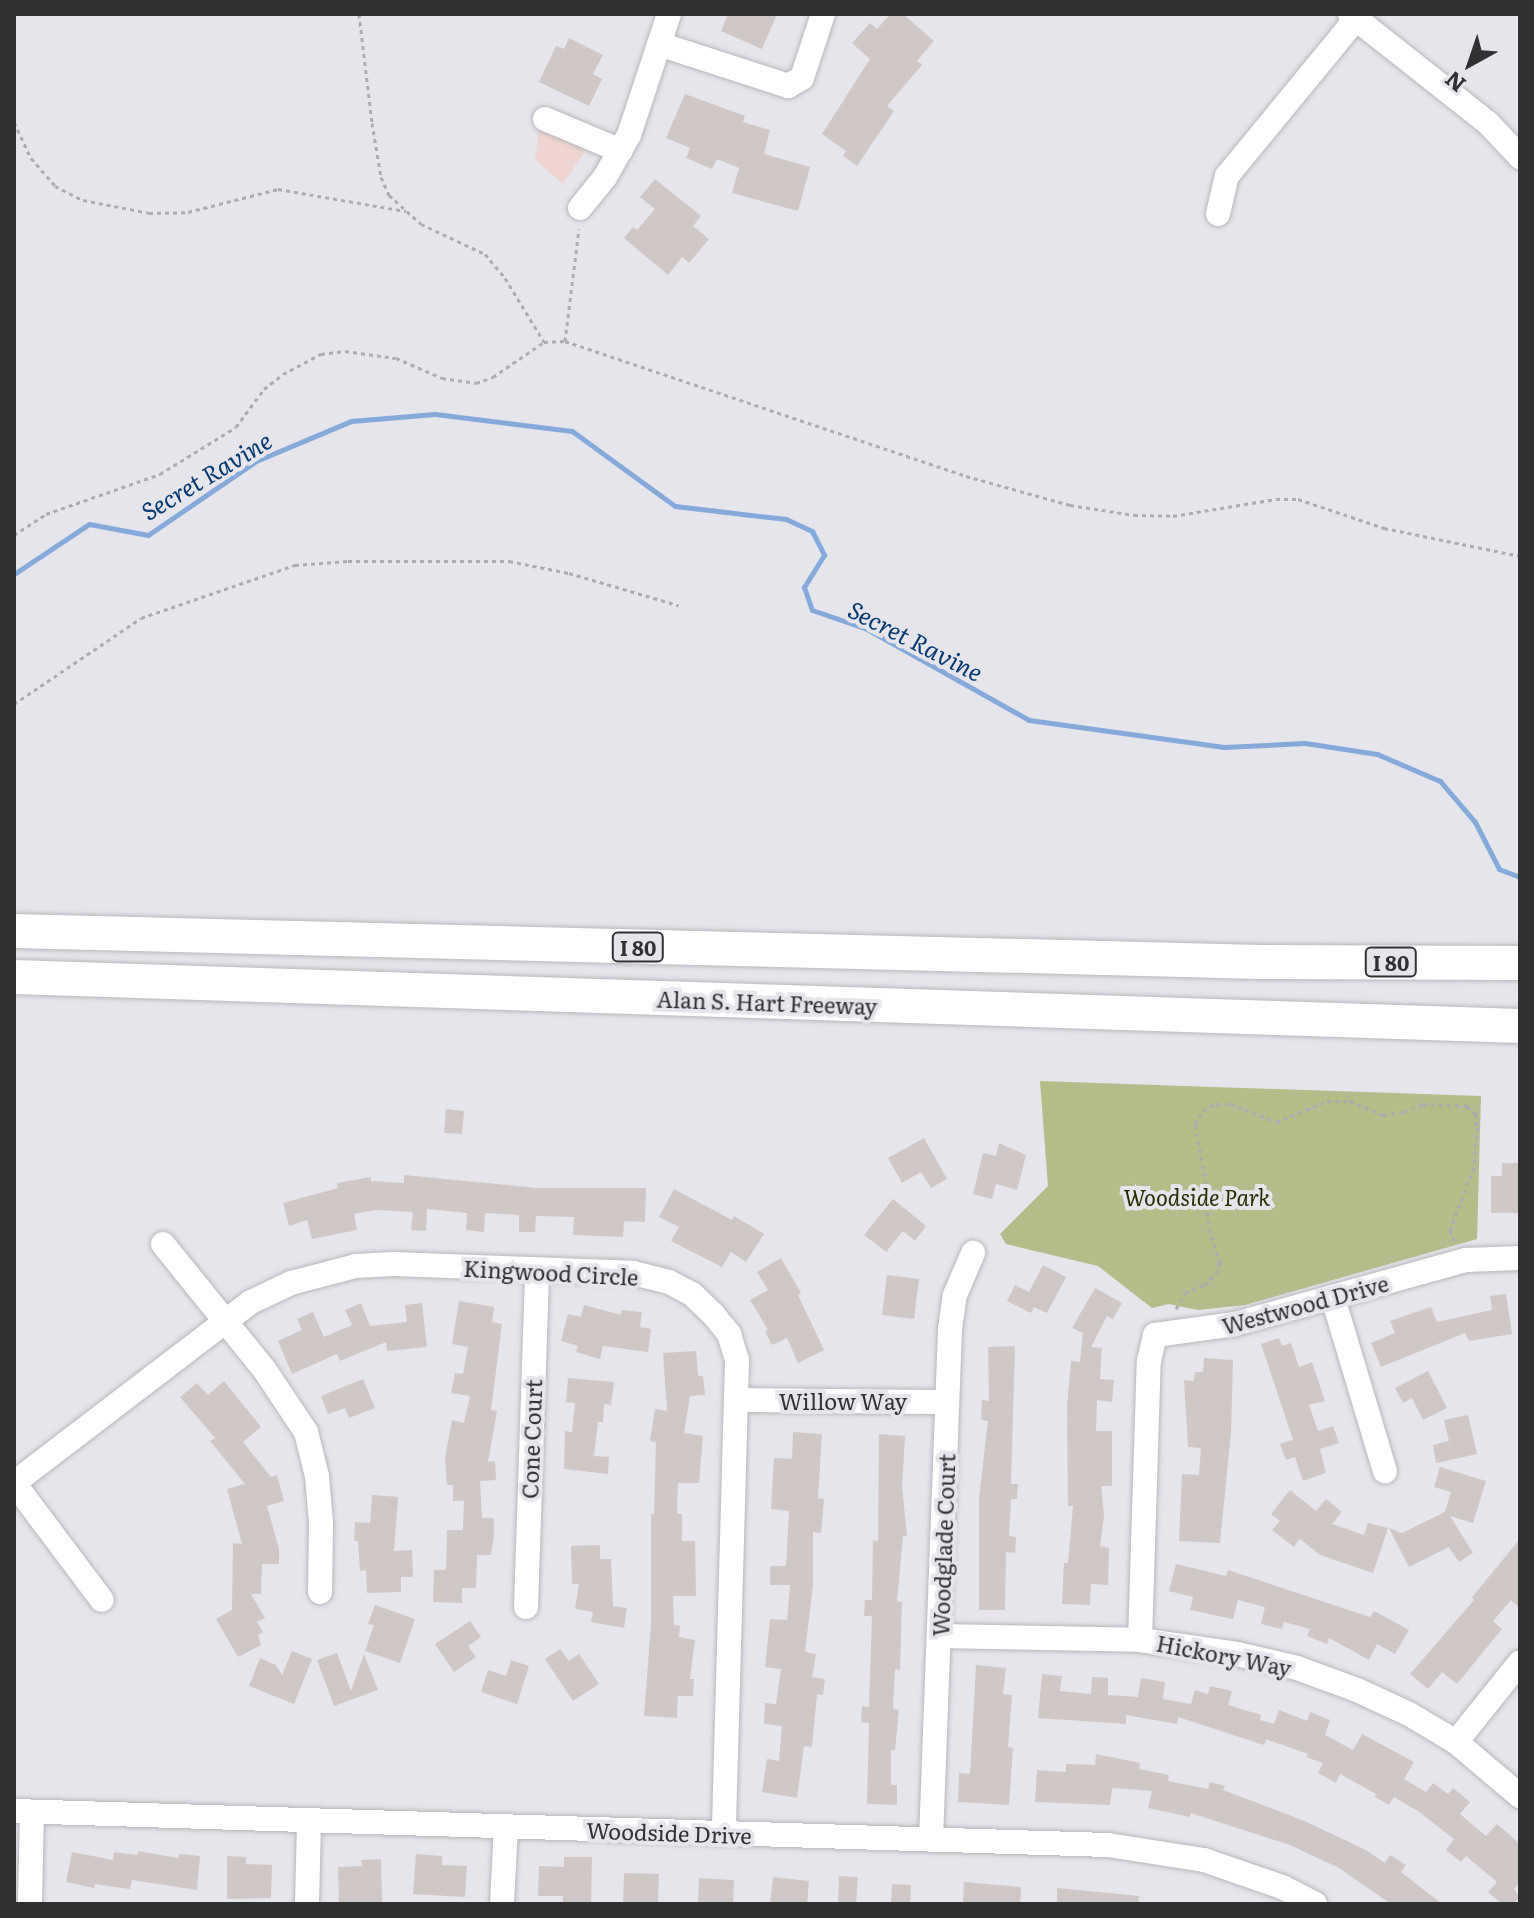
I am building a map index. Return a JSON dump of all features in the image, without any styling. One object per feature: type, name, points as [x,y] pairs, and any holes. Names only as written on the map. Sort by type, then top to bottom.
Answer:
[{"type":"highway","name":"I 80","points":[[14,931],[1246,962],[1520,963]]},
{"type":"highway","name":"Alan S. Hart Freeway","points":[[14,977],[1520,1026]]},
{"type":"street","points":[[580,208],[621,151],[669,14]]},
{"type":"street","points":[[659,44],[788,86],[802,78],[823,14]]},
{"type":"street","points":[[1218,214],[1227,176],[1355,16],[1488,123],[1520,157]]},
{"type":"street","points":[[545,119],[621,151]]},
{"type":"street","points":[[163,1244],[264,1369],[306,1432],[317,1476],[320,1507],[320,1592]]},
{"type":"street","name":"Woodglade Court","points":[[931,1840],[950,1329],[955,1295],[973,1253]]},
{"type":"street","name":"Westwood Drive","points":[[1140,1640],[1149,1361],[1155,1335],[1181,1328],[1235,1324],[1466,1260],[1520,1258]]},
{"type":"street","name":"Kingwood Circle","points":[[14,1483],[251,1302],[291,1283],[356,1266],[633,1273],[669,1282],[692,1294],[729,1334],[737,1360],[739,1400],[724,1834]]},
{"type":"street","name":"Cone Court","points":[[526,1607],[537,1270]]},
{"type":"street","points":[[1333,1298],[1385,1471]]},
{"type":"street","name":"Willow Way","points":[[739,1400],[947,1402]]},
{"type":"street","points":[[14,1483],[102,1600]]},
{"type":"street","name":"Hickory Way","points":[[939,1636],[1140,1640],[1237,1654],[1297,1668],[1370,1696],[1456,1742],[1520,1796]]},
{"type":"street","points":[[1456,1742],[1520,1662]]},
{"type":"street","points":[[23,1812],[30,1904]]},
{"type":"street","name":"Woodside Drive","points":[[23,1812],[931,1840],[1155,1850],[1243,1872],[1315,1904]]},
{"type":"street","points":[[307,1904],[309,1821]]},
{"type":"street","points":[[502,1904],[506,1826]]},
{"type":"path","points":[[359,14],[381,177],[389,195],[421,224],[485,254],[505,278],[544,342]]},
{"type":"path","points":[[14,122],[31,158],[55,186],[83,200],[149,213],[188,212],[278,189],[406,211]]},
{"type":"path","points":[[565,341],[576,271],[580,208]]},
{"type":"path","points":[[14,535],[46,514],[160,474],[236,427],[264,389],[283,374],[321,354],[345,351],[396,358],[442,378],[476,383],[493,377],[544,342],[565,341],[966,476],[1070,505],[1134,515],[1173,516],[1276,499],[1298,499],[1384,528],[1520,556]]},
{"type":"path","points":[[14,704],[141,618],[295,565],[348,561],[509,561],[569,573],[678,605]]},
{"type":"path","points":[[1176,1309],[1185,1293],[1204,1285],[1216,1274],[1220,1263],[1208,1224],[1206,1184],[1195,1124],[1203,1110],[1216,1104],[1230,1104],[1276,1122],[1327,1101],[1350,1101],[1383,1115],[1404,1112],[1423,1104],[1467,1106],[1476,1114],[1477,1127],[1474,1167],[1450,1230],[1458,1251]]},
{"type":"shaded area","points":[[539,128],[597,133],[563,184],[535,160]]},
{"type":"green space","name":"Woodside Park","points":[[1040,1081],[1481,1096],[1477,1239],[1245,1305],[1198,1310],[1169,1304],[1152,1308],[1098,1266],[1006,1244],[1000,1234],[1048,1186]]},
{"type":"building","points":[[728,14],[777,14],[762,49],[721,31]]},
{"type":"building","points":[[890,14],[903,14],[934,41],[917,61],[922,65],[887,106],[894,111],[857,166],[843,156],[846,151],[822,134],[870,59],[852,43],[870,23],[877,29]]},
{"type":"building","points":[[569,38],[603,55],[593,74],[602,79],[589,106],[539,82],[556,46],[564,49]]},
{"type":"building","points":[[685,94],[745,116],[743,122],[770,130],[764,154],[810,167],[798,211],[732,193],[739,168],[717,159],[712,169],[686,158],[690,148],[666,138]]},
{"type":"building","points":[[655,179],[701,216],[693,226],[709,239],[689,263],[682,257],[668,275],[624,238],[633,227],[637,230],[655,209],[640,197]]},
{"type":"building","points":[[446,1109],[464,1111],[462,1134],[444,1133]]},
{"type":"building","points":[[924,1138],[947,1179],[931,1188],[921,1172],[902,1183],[888,1158]]},
{"type":"building","points":[[999,1143],[1026,1155],[1017,1190],[996,1184],[992,1199],[973,1194],[983,1153],[996,1156]]},
{"type":"building","points":[[1502,1163],[1520,1163],[1520,1213],[1491,1213],[1491,1176],[1502,1176]]},
{"type":"building","points":[[404,1175],[537,1188],[646,1188],[645,1222],[624,1221],[623,1237],[573,1235],[574,1217],[536,1216],[535,1232],[519,1232],[519,1215],[485,1213],[484,1232],[466,1230],[467,1213],[427,1209],[426,1231],[411,1230],[413,1212],[376,1210],[354,1214],[357,1230],[312,1239],[307,1220],[289,1226],[283,1203],[338,1188],[337,1183],[371,1177],[371,1181],[404,1183]]},
{"type":"building","points":[[674,1189],[732,1220],[734,1216],[764,1234],[746,1262],[731,1252],[722,1267],[671,1241],[679,1227],[659,1217]]},
{"type":"building","points":[[893,1199],[926,1226],[915,1241],[903,1231],[886,1252],[864,1235]]},
{"type":"building","points":[[781,1258],[801,1293],[798,1295],[824,1350],[798,1363],[787,1338],[772,1345],[765,1331],[768,1330],[750,1300],[768,1290],[757,1272]]},
{"type":"building","points":[[1043,1265],[1066,1277],[1047,1313],[1034,1307],[1031,1313],[1007,1301],[1015,1285],[1029,1292]]},
{"type":"building","points":[[887,1275],[919,1279],[914,1319],[882,1315]]},
{"type":"building","points":[[1095,1288],[1122,1303],[1113,1319],[1107,1316],[1091,1347],[1102,1348],[1100,1379],[1114,1380],[1112,1402],[1097,1400],[1096,1431],[1112,1431],[1112,1486],[1101,1486],[1104,1516],[1100,1546],[1109,1548],[1108,1585],[1091,1584],[1090,1605],[1062,1604],[1064,1563],[1068,1563],[1073,1506],[1068,1506],[1067,1406],[1071,1361],[1080,1362],[1083,1333],[1072,1328]]},
{"type":"building","points":[[1506,1294],[1512,1334],[1469,1341],[1465,1333],[1381,1367],[1371,1343],[1395,1333],[1390,1321],[1431,1307],[1437,1322],[1492,1310],[1490,1296]]},
{"type":"building","points":[[459,1301],[494,1307],[492,1322],[502,1324],[491,1410],[497,1411],[488,1462],[495,1461],[496,1480],[480,1481],[482,1518],[494,1518],[494,1535],[491,1555],[477,1555],[476,1588],[462,1588],[462,1603],[433,1602],[434,1570],[446,1570],[447,1530],[463,1530],[464,1501],[453,1501],[453,1485],[447,1485],[445,1458],[452,1420],[464,1423],[470,1396],[451,1393],[455,1373],[463,1374],[468,1347],[452,1344]]},
{"type":"building","points":[[361,1303],[370,1326],[407,1322],[405,1305],[422,1303],[427,1347],[387,1351],[386,1342],[340,1361],[337,1354],[292,1374],[278,1341],[302,1330],[297,1319],[313,1312],[324,1337],[352,1325],[345,1310]]},
{"type":"building","points":[[584,1305],[621,1315],[622,1310],[642,1312],[640,1327],[651,1329],[648,1352],[603,1346],[600,1359],[576,1352],[578,1346],[561,1341],[568,1314],[581,1317]]},
{"type":"building","points":[[1279,1338],[1282,1346],[1291,1343],[1299,1367],[1312,1362],[1325,1401],[1309,1405],[1318,1431],[1333,1426],[1339,1443],[1320,1449],[1326,1473],[1303,1481],[1295,1457],[1286,1460],[1280,1444],[1293,1440],[1261,1344]]},
{"type":"building","points":[[1015,1346],[1011,1484],[1018,1484],[1017,1499],[1011,1499],[1009,1536],[1016,1537],[1015,1553],[1006,1552],[1005,1610],[979,1610],[979,1498],[988,1421],[981,1420],[982,1400],[989,1401],[988,1347]]},
{"type":"building","points":[[696,1351],[698,1376],[703,1376],[705,1395],[690,1396],[684,1433],[703,1436],[699,1483],[678,1483],[677,1514],[682,1514],[682,1541],[695,1541],[696,1596],[673,1596],[674,1625],[680,1626],[679,1637],[695,1640],[690,1679],[694,1679],[693,1696],[678,1696],[677,1718],[644,1716],[651,1625],[651,1514],[654,1514],[656,1442],[650,1441],[655,1409],[667,1411],[663,1353]]},
{"type":"building","points":[[1204,1358],[1233,1360],[1231,1432],[1220,1543],[1179,1541],[1182,1474],[1199,1475],[1201,1448],[1188,1447],[1184,1380],[1194,1381],[1195,1372],[1203,1372]]},
{"type":"building","points":[[1428,1371],[1447,1408],[1423,1420],[1412,1398],[1403,1403],[1395,1388]]},
{"type":"building","points":[[568,1378],[614,1382],[611,1405],[604,1404],[603,1422],[598,1422],[594,1456],[609,1457],[608,1474],[564,1469],[565,1431],[572,1432],[575,1403],[566,1402]]},
{"type":"building","points":[[363,1379],[375,1408],[349,1418],[345,1408],[328,1414],[321,1396]]},
{"type":"building","points":[[224,1381],[261,1427],[243,1442],[271,1477],[277,1475],[284,1501],[267,1506],[279,1549],[279,1564],[262,1564],[261,1594],[251,1594],[265,1618],[257,1622],[263,1632],[258,1635],[261,1645],[238,1657],[216,1619],[232,1610],[233,1543],[242,1544],[227,1489],[245,1484],[210,1441],[215,1438],[180,1397],[197,1383],[208,1395]]},
{"type":"building","points":[[1468,1415],[1477,1454],[1436,1463],[1433,1445],[1449,1441],[1444,1420]]},
{"type":"building","points":[[793,1432],[822,1434],[818,1498],[824,1499],[821,1533],[813,1532],[813,1585],[805,1652],[816,1654],[812,1677],[825,1679],[823,1695],[817,1694],[812,1747],[804,1746],[797,1798],[762,1792],[767,1759],[779,1761],[782,1726],[764,1724],[765,1703],[776,1704],[781,1669],[765,1667],[770,1619],[787,1620],[790,1585],[770,1585],[770,1566],[786,1566],[789,1511],[771,1509],[774,1458],[792,1459]]},
{"type":"building","points":[[879,1434],[905,1436],[902,1487],[907,1536],[903,1536],[897,1602],[902,1602],[900,1670],[895,1669],[893,1709],[899,1710],[895,1750],[891,1750],[891,1785],[897,1785],[897,1805],[867,1804],[869,1723],[861,1722],[862,1706],[869,1707],[872,1616],[864,1616],[865,1600],[872,1600],[873,1540],[878,1541]]},
{"type":"building","points":[[1440,1467],[1486,1481],[1473,1523],[1450,1516],[1473,1553],[1459,1562],[1449,1547],[1409,1567],[1389,1528],[1402,1533],[1445,1512],[1451,1492],[1434,1487]]},
{"type":"building","points":[[1290,1490],[1316,1511],[1326,1499],[1342,1512],[1332,1524],[1364,1535],[1368,1523],[1388,1528],[1373,1573],[1320,1555],[1300,1539],[1294,1547],[1272,1530],[1280,1521],[1271,1514]]},
{"type":"building","points":[[372,1495],[398,1497],[394,1551],[412,1550],[413,1577],[401,1577],[401,1592],[367,1593],[366,1570],[360,1571],[358,1541],[354,1541],[355,1522],[370,1523]]},
{"type":"building","points":[[1520,1539],[1520,1608],[1511,1600],[1493,1621],[1502,1629],[1457,1684],[1442,1672],[1428,1689],[1410,1674],[1474,1600],[1472,1597]]},
{"type":"building","points":[[600,1545],[600,1559],[611,1559],[613,1606],[627,1608],[624,1628],[591,1622],[593,1612],[575,1609],[579,1584],[572,1584],[571,1546]]},
{"type":"building","points":[[1176,1564],[1226,1576],[1228,1570],[1370,1617],[1374,1611],[1409,1630],[1395,1654],[1377,1644],[1369,1660],[1329,1638],[1327,1644],[1307,1636],[1310,1629],[1284,1622],[1282,1629],[1261,1624],[1265,1607],[1238,1600],[1233,1619],[1190,1610],[1193,1597],[1169,1591]]},
{"type":"building","points":[[375,1605],[415,1619],[400,1663],[365,1651],[374,1625],[368,1624]]},
{"type":"building","points":[[470,1621],[481,1637],[468,1646],[476,1657],[454,1672],[435,1644]]},
{"type":"building","points":[[560,1649],[569,1661],[579,1654],[599,1684],[573,1701],[545,1659]]},
{"type":"building","points":[[292,1651],[312,1659],[294,1704],[249,1686],[260,1658],[276,1665],[282,1675]]},
{"type":"building","points":[[337,1653],[351,1691],[364,1654],[378,1690],[334,1706],[317,1660]]},
{"type":"building","points":[[511,1660],[529,1666],[517,1704],[481,1692],[488,1670],[506,1676]]},
{"type":"building","points":[[976,1665],[1006,1668],[1003,1694],[1012,1695],[1008,1747],[1013,1748],[1009,1805],[958,1802],[959,1773],[970,1774]]},
{"type":"building","points":[[1042,1674],[1062,1676],[1060,1691],[1091,1694],[1092,1677],[1108,1678],[1108,1695],[1138,1697],[1141,1678],[1165,1682],[1163,1699],[1191,1704],[1195,1690],[1208,1694],[1210,1686],[1232,1691],[1228,1705],[1261,1715],[1260,1720],[1274,1724],[1279,1710],[1307,1721],[1310,1712],[1330,1720],[1325,1735],[1353,1750],[1362,1734],[1414,1762],[1404,1779],[1426,1792],[1433,1783],[1448,1794],[1453,1788],[1470,1802],[1460,1814],[1486,1836],[1497,1824],[1520,1844],[1520,1882],[1514,1889],[1520,1897],[1513,1904],[1502,1904],[1488,1892],[1497,1882],[1466,1856],[1461,1862],[1446,1850],[1454,1839],[1418,1811],[1394,1797],[1389,1805],[1340,1774],[1336,1783],[1318,1773],[1323,1763],[1306,1757],[1308,1754],[1266,1739],[1264,1745],[1178,1717],[1177,1724],[1126,1715],[1126,1724],[1038,1718]]},
{"type":"building","points":[[1096,1754],[1140,1763],[1139,1769],[1169,1775],[1168,1781],[1208,1789],[1210,1782],[1225,1786],[1223,1790],[1302,1820],[1366,1850],[1385,1863],[1390,1855],[1406,1865],[1401,1872],[1442,1904],[1391,1904],[1339,1868],[1290,1845],[1191,1813],[1190,1817],[1148,1808],[1152,1791],[1112,1788],[1110,1805],[1035,1802],[1037,1770],[1066,1772],[1066,1764],[1095,1765]]},
{"type":"building","points":[[138,1851],[178,1858],[179,1854],[200,1856],[197,1890],[132,1880],[130,1889],[95,1884],[94,1888],[66,1882],[72,1852],[113,1860],[114,1852],[137,1855]]},
{"type":"building","points":[[416,1854],[442,1856],[442,1865],[467,1866],[465,1897],[413,1894]]},
{"type":"building","points":[[227,1856],[246,1857],[246,1864],[272,1865],[271,1898],[227,1899]]},
{"type":"building","points":[[564,1857],[592,1857],[591,1904],[563,1904],[563,1896],[538,1896],[539,1866],[564,1867]]},
{"type":"building","points":[[381,1859],[382,1902],[339,1903],[338,1867],[362,1866],[361,1860]]},
{"type":"building","points":[[624,1873],[659,1874],[658,1904],[623,1904]]},
{"type":"building","points":[[839,1876],[858,1877],[856,1904],[838,1904]]},
{"type":"building","points":[[773,1877],[809,1881],[807,1904],[770,1904]]},
{"type":"building","points":[[699,1878],[734,1880],[733,1904],[698,1904]]},
{"type":"building","points":[[964,1882],[1021,1887],[1020,1904],[963,1904]]},
{"type":"building","points":[[892,1884],[911,1885],[910,1904],[891,1904]]},
{"type":"building","points":[[1057,1888],[1139,1896],[1138,1904],[1057,1904]]},
{"type":"waterway","name":"Secret Ravine","points":[[14,574],[89,524],[148,535],[256,461],[351,421],[435,414],[572,431],[675,506],[786,519],[812,531],[824,555],[804,587],[812,610],[865,628],[1029,720],[1224,747],[1305,743],[1377,754],[1440,781],[1475,822],[1499,869],[1520,877]]}]
